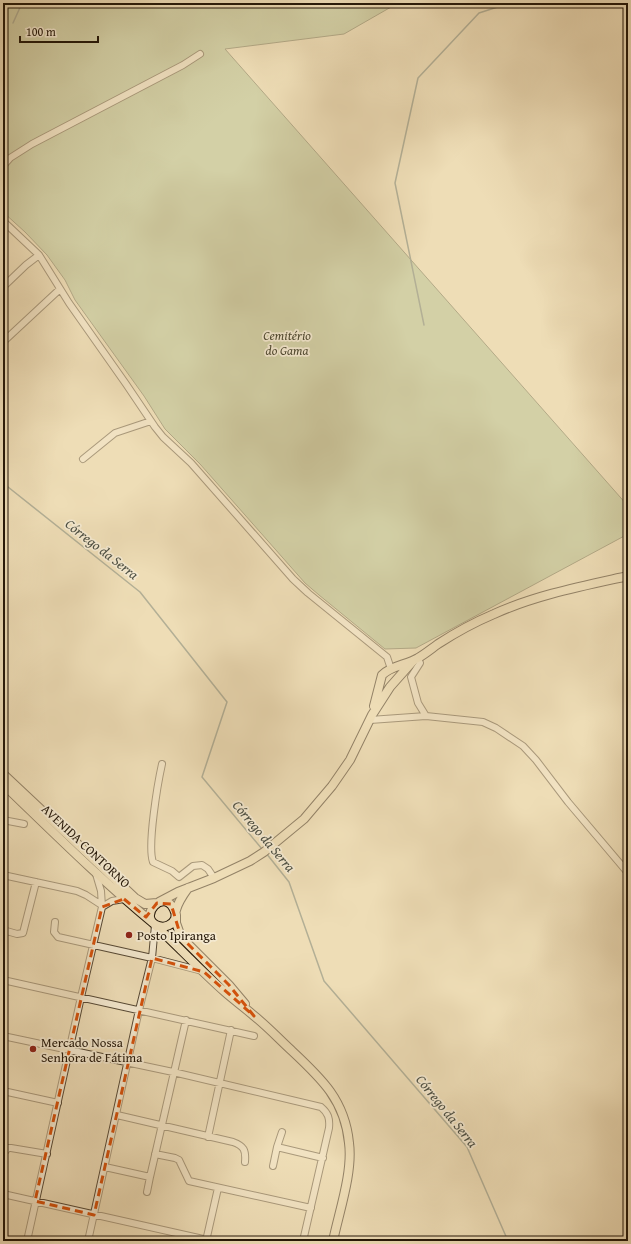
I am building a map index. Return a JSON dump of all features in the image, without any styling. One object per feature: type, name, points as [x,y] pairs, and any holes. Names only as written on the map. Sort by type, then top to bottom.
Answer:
[{"type":"main road","points":[[188,888],[180,900],[173,922],[170,925],[163,927],[154,924],[150,916],[153,905],[188,888],[214,878],[250,861],[264,852],[304,818],[332,786],[350,760],[371,717],[390,687],[415,660],[438,644],[494,614],[524,602],[568,589],[628,576]]},
{"type":"main road","points":[[371,717],[382,675],[390,669],[415,660]]},
{"type":"main road","points":[[390,669],[395,674],[396,680]]},
{"type":"main road","points":[[381,679],[383,685],[390,687]]},
{"type":"main road","name":"AVENIDA CONTORNO","points":[[3,774],[135,898],[145,904],[158,902]]},
{"type":"main road","name":"AVENIDA CONTORNO","points":[[3,784],[96,874],[154,924],[224,992],[254,1016],[319,1076],[328,1087],[340,1108],[350,1142],[348,1172],[333,1241]]},
{"type":"main road","points":[[158,902],[168,902],[174,908],[175,913]]},
{"type":"main road","name":"AVENIDA CONTORNO","points":[[175,913],[176,923],[181,937],[229,985],[254,1016]]},
{"type":"street","points":[[3,166],[10,158],[32,144],[183,65],[200,54]]},
{"type":"street","points":[[3,221],[39,255],[60,289],[163,437],[191,463],[293,579],[387,657],[390,669]]},
{"type":"street","points":[[3,287],[39,255]]},
{"type":"street","points":[[3,342],[60,289]]},
{"type":"street","points":[[83,458],[115,433],[151,421]]},
{"type":"street","points":[[415,660],[420,663],[411,677],[418,703],[426,716]]},
{"type":"street","points":[[371,717],[426,716],[483,722],[501,731],[523,746],[536,760],[568,802],[628,873]]},
{"type":"street","points":[[162,764],[159,777],[153,830],[153,862],[172,871],[180,877],[193,866],[202,865],[208,869],[214,878]]},
{"type":"street","points":[[3,820],[24,824]]},
{"type":"street","points":[[27,1241],[102,906],[101,890],[96,874]]},
{"type":"street","points":[[3,875],[81,892],[102,906]]},
{"type":"street","points":[[3,930],[16,934],[23,932],[36,882]]},
{"type":"street","points":[[102,906],[112,901],[124,899]]},
{"type":"street","points":[[55,922],[54,932],[58,937],[152,958],[204,972]]},
{"type":"street","points":[[88,1241],[139,1010],[152,958],[154,924]]},
{"type":"street","points":[[3,980],[254,1036]]},
{"type":"street","points":[[147,1192],[186,1020]]},
{"type":"street","points":[[208,1137],[231,1030]]},
{"type":"street","points":[[3,1036],[173,1072],[321,1107],[327,1113],[330,1121],[323,1158],[303,1241]]},
{"type":"street","points":[[3,1091],[58,1103]]},
{"type":"street","points":[[117,1115],[240,1144],[246,1153],[245,1162]]},
{"type":"street","points":[[273,1166],[282,1132]]},
{"type":"street","points":[[278,1147],[323,1158]]},
{"type":"street","points":[[3,1154],[8,1148],[11,1148],[47,1154]]},
{"type":"street","points":[[155,1154],[179,1160],[189,1181],[311,1208]]},
{"type":"street","points":[[105,1167],[150,1177]]},
{"type":"street","points":[[3,1194],[208,1240],[218,1188]]},
{"type":"highlighted area","points":[[124,899],[146,917],[157,903],[171,904],[181,937],[229,985],[254,1016],[204,972],[152,958],[94,1215],[35,1201],[102,907]]},
{"type":"green space","name":"Cemitério do Gama","points":[[3,3],[398,3],[344,34],[225,49],[628,506],[628,534],[416,648],[385,649],[319,595],[305,583],[200,464],[165,429],[144,396],[75,300],[65,280],[47,255],[3,212]]},
{"type":"waterway","points":[[13,23],[22,3]]},
{"type":"waterway","points":[[424,325],[395,183],[418,78],[479,13],[510,3]]},
{"type":"waterway","name":"Córrego da Serra","points":[[3,483],[140,592],[227,702],[202,777],[262,849]]},
{"type":"waterway","name":"Córrego da Serra","points":[[266,853],[289,882],[324,981],[467,1147],[508,1241]]},
{"type":"place","name":"Posto Ipiranga","points":[[129,935]]},
{"type":"place","name":"Mercado Nossa Senhora de Fátima","points":[[33,1049]]}]
